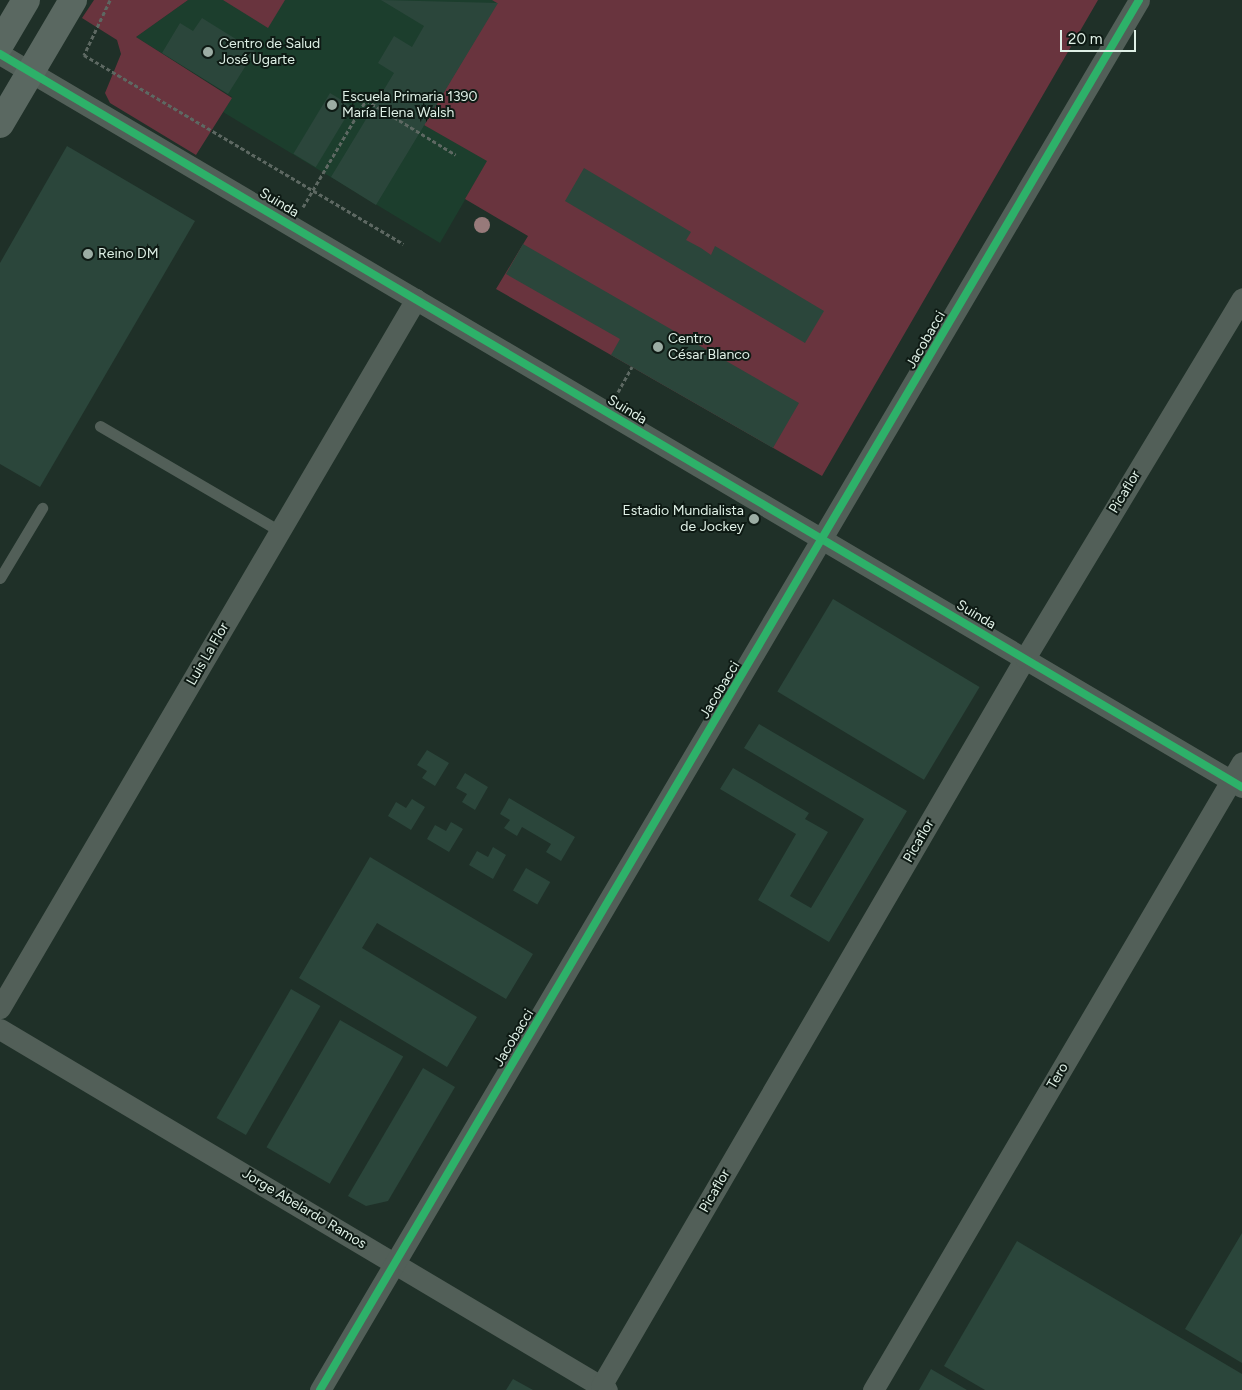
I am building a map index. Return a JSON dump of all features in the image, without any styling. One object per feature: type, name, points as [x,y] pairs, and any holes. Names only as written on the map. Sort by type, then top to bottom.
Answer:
[{"type":"main road","points":[[0,44],[26,0]]},
{"type":"main road","points":[[0,124],[73,0]]},
{"type":"street","name":"Jacobacci","points":[[320,1390],[824,540],[1139,0]]},
{"type":"street","name":"Suinda","points":[[0,54],[1237,783]]},
{"type":"street","name":"Picaflor","points":[[604,1388],[1025,658],[1242,298]]},
{"type":"street","name":"Luis La Flor","points":[[0,1008],[416,299]]},
{"type":"street","name":"Tero","points":[[873,1390],[1237,783],[1242,762]]},
{"type":"street","name":"Jorge Abelardo Ramos","points":[[0,1029],[604,1388]]},
{"type":"lane","points":[[100,426],[280,531]]},
{"type":"lane","points":[[0,578],[42,508]]},
{"type":"path","points":[[110,0],[84,55],[403,244]]},
{"type":"path","points":[[292,226],[366,100],[456,155]]},
{"type":"path","points":[[606,412],[632,367]]},
{"type":"shaded area","points":[[94,0],[188,0],[136,37],[232,98],[196,155],[110,103],[105,93],[121,54],[117,40],[82,18]]},
{"type":"shaded area","points":[[188,0],[581,0],[440,243],[223,112],[232,97],[136,37]]},
{"type":"shaded area","points":[[223,0],[285,0],[268,28]]},
{"type":"shaded area","points":[[492,0],[1098,0],[822,476],[496,289],[528,236],[465,199],[487,161],[424,125],[497,3]]},
{"type":"building","points":[[381,0],[498,3],[376,205],[331,177],[394,73],[378,63],[394,36],[412,47],[424,26]]},
{"type":"building","name":"Centro de Salud José Ugarte","points":[[202,18],[255,51],[228,94],[162,53],[180,23],[193,31]]},
{"type":"building","points":[[330,93],[352,106],[316,167],[293,154]]},
{"type":"building","name":"Reino DM","points":[[67,146],[195,221],[40,487],[0,464],[0,263]]},
{"type":"building","points":[[584,168],[691,232],[686,240],[711,255],[715,246],[824,311],[805,343],[565,201]]},
{"type":"building","name":"Centro César Blanco","points":[[523,244],[799,403],[773,448],[611,355],[620,339],[506,274]]},
{"type":"building","points":[[833,599],[980,687],[924,780],[777,692]]},
{"type":"building","points":[[759,724],[907,811],[829,942],[758,900],[796,834],[720,789],[733,768],[809,813],[805,819],[828,832],[790,896],[811,908],[864,819],[744,748]]},
{"type":"building","points":[[427,750],[449,763],[435,786],[422,778],[427,771],[417,765]]},
{"type":"building","points":[[465,773],[488,787],[475,810],[462,802],[467,794],[456,788]]},
{"type":"building","points":[[509,798],[575,837],[561,861],[546,852],[551,844],[522,827],[517,836],[504,828],[510,820],[500,814]]},
{"type":"building","points":[[412,799],[425,807],[411,830],[388,816],[396,802],[406,808]]},
{"type":"building","points":[[451,822],[463,829],[449,852],[427,839],[435,825],[446,831]]},
{"type":"building","points":[[493,847],[506,855],[493,879],[469,865],[477,851],[488,857]]},
{"type":"building","points":[[370,857],[533,954],[506,999],[377,923],[362,948],[477,1017],[447,1067],[299,978]]},
{"type":"building","points":[[526,868],[550,882],[537,905],[513,891]]},
{"type":"building","points":[[291,989],[320,1006],[246,1135],[217,1118]]},
{"type":"building","points":[[340,1020],[403,1056],[330,1184],[266,1147]]},
{"type":"building","points":[[423,1068],[455,1087],[388,1201],[366,1206],[348,1196]]},
{"type":"building","points":[[1242,1233],[1242,1363],[1185,1329]]},
{"type":"building","points":[[1017,1241],[1242,1374],[1242,1390],[985,1390],[944,1366]]},
{"type":"building","points":[[931,1369],[967,1390],[919,1390]]},
{"type":"building","points":[[513,1379],[533,1390],[506,1390]]},
{"type":"cycle path","points":[[320,1390],[1139,0]]},
{"type":"cycle path","points":[[0,54],[1242,787]]},
{"type":"place","name":"Centro de Salud José Ugarte","points":[[208,52]]},
{"type":"place","name":"Escuela Primaria 1390 María Elena Walsh","points":[[332,105]]},
{"type":"place","name":"Reino DM","points":[[88,254]]},
{"type":"place","name":"Centro César Blanco","points":[[658,347]]},
{"type":"place","name":"Estadio Mundialista de Jockey","points":[[754,519]]}]
